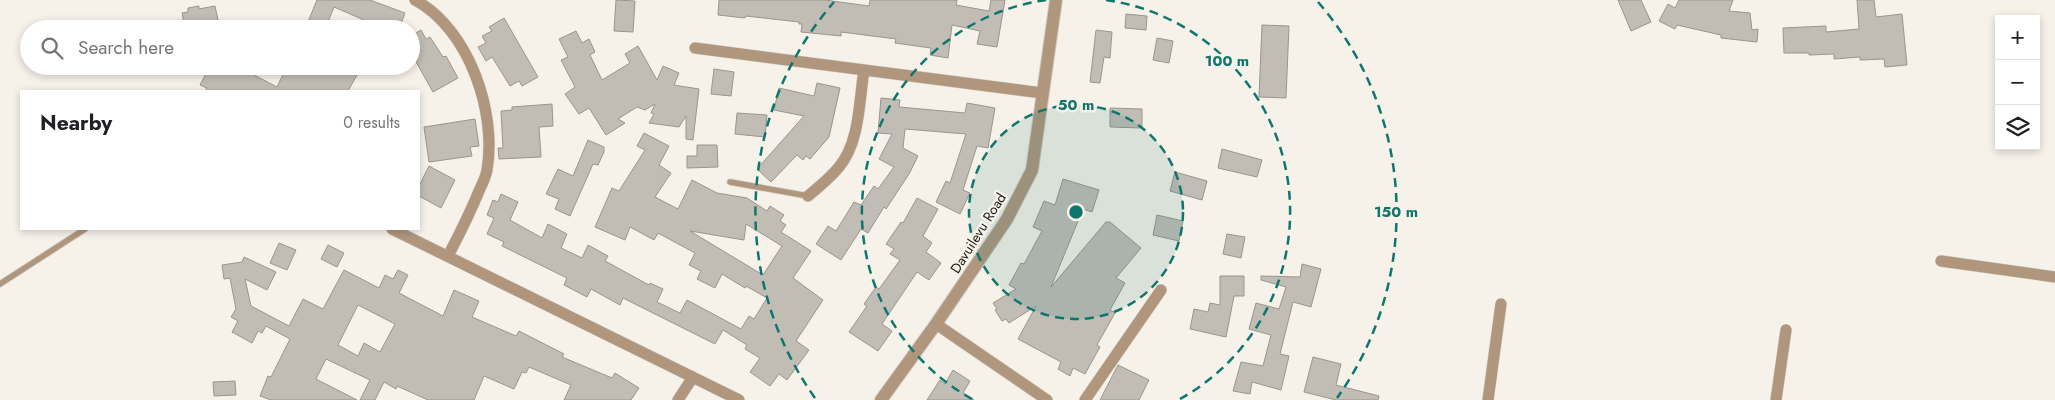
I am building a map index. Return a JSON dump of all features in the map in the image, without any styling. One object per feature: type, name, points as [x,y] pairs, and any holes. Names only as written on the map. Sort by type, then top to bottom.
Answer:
[{"type":"street","points":[[415,0],[441,21],[457,41],[472,68],[486,110],[490,138],[487,171],[471,212],[448,256]]},
{"type":"street","name":"Davuilevu Road","points":[[881,400],[936,324],[1007,219],[1032,170],[1056,0]]},
{"type":"street","points":[[695,48],[1042,93]]},
{"type":"street","points":[[808,196],[840,167],[850,149],[864,70]]},
{"type":"street","points":[[394,230],[739,400]]},
{"type":"street","points":[[1941,261],[2055,278]]},
{"type":"street","points":[[1085,400],[1161,290]]},
{"type":"street","points":[[1488,400],[1501,304]]},
{"type":"street","points":[[936,324],[1048,400]]},
{"type":"street","points":[[1776,400],[1786,330]]},
{"type":"street","points":[[678,400],[693,378]]},
{"type":"lane","points":[[730,182],[808,196]]},
{"type":"lane","points":[[0,284],[83,230]]},
{"type":"building","points":[[317,0],[370,0],[405,13],[402,20],[364,20],[334,7],[329,20],[309,20]]},
{"type":"building","points":[[616,0],[635,1],[633,32],[614,31]]},
{"type":"building","points":[[719,0],[825,0],[869,6],[870,0],[957,0],[956,5],[989,11],[991,0],[1005,0],[997,47],[977,44],[980,31],[952,25],[948,58],[930,55],[931,48],[895,43],[896,39],[841,32],[841,36],[801,32],[802,24],[799,24],[799,22],[718,15]]},
{"type":"building","points":[[1618,0],[1641,0],[1651,22],[1631,31]]},
{"type":"building","points":[[1679,0],[1733,0],[1729,11],[1750,13],[1752,30],[1758,29],[1757,42],[1721,38],[1721,35],[1677,25],[1675,29],[1659,21],[1668,4],[1675,8]]},
{"type":"building","points":[[1857,0],[1874,0],[1876,17],[1902,14],[1907,65],[1885,67],[1884,59],[1860,60],[1860,57],[1834,59],[1834,54],[1784,53],[1783,28],[1826,26],[1826,32],[1859,29]]},
{"type":"building","points":[[199,6],[199,9],[215,6],[218,20],[183,20],[182,13],[188,12],[188,8]]},
{"type":"building","points":[[1126,14],[1147,16],[1146,30],[1125,28]]},
{"type":"building","points":[[504,18],[538,77],[522,86],[519,81],[510,86],[492,57],[486,61],[478,47],[486,43],[482,36],[492,31],[489,27]]},
{"type":"building","points":[[1262,25],[1289,26],[1286,98],[1259,97]]},
{"type":"building","points":[[1096,30],[1112,32],[1110,58],[1104,57],[1100,83],[1090,82]]},
{"type":"building","points":[[420,31],[426,39],[430,37],[443,57],[446,56],[458,78],[433,92],[420,69]]},
{"type":"building","points":[[576,31],[582,43],[589,39],[595,52],[590,55],[602,80],[630,63],[625,54],[638,46],[657,80],[663,66],[679,73],[674,85],[699,89],[693,140],[686,139],[686,116],[679,127],[649,123],[654,114],[651,113],[655,104],[645,110],[637,107],[618,119],[625,123],[606,135],[589,108],[579,114],[565,94],[575,87],[561,60],[568,57],[559,39]]},
{"type":"building","points":[[1157,38],[1173,41],[1169,63],[1153,60]]},
{"type":"building","points":[[714,69],[734,72],[731,96],[711,94]]},
{"type":"building","points":[[205,75],[254,75],[277,87],[283,75],[357,75],[349,90],[206,90],[207,88],[200,85]]},
{"type":"building","points":[[817,83],[840,88],[829,137],[810,159],[806,156],[803,160],[797,155],[771,182],[757,169],[804,116],[774,110],[779,88],[814,96]]},
{"type":"building","points":[[881,98],[900,100],[899,107],[965,113],[967,103],[995,108],[988,148],[977,146],[963,190],[970,193],[960,214],[936,202],[946,181],[950,183],[966,134],[905,129],[903,148],[918,156],[909,174],[886,209],[884,207],[868,233],[861,229],[841,260],[816,244],[828,226],[836,231],[854,202],[861,205],[874,186],[878,189],[894,167],[879,159],[892,134],[878,133]]},
{"type":"building","points":[[552,104],[553,126],[539,127],[541,157],[499,159],[498,148],[503,148],[501,111],[512,110],[512,107]]},
{"type":"building","points":[[1110,108],[1142,109],[1142,128],[1110,127]]},
{"type":"building","points":[[737,113],[767,115],[765,137],[735,134]]},
{"type":"building","points":[[475,119],[479,146],[470,147],[472,156],[429,162],[424,127]]},
{"type":"building","points":[[644,133],[669,146],[659,165],[671,173],[655,197],[678,209],[692,180],[717,193],[747,198],[767,211],[770,206],[784,215],[780,221],[786,225],[781,232],[811,251],[793,278],[823,300],[796,341],[809,350],[787,380],[779,374],[770,386],[750,372],[760,358],[745,349],[747,345],[723,330],[715,344],[623,298],[620,305],[591,289],[587,297],[564,285],[567,278],[502,246],[504,242],[487,234],[494,218],[487,215],[493,200],[498,202],[501,194],[518,202],[510,220],[542,238],[548,224],[567,234],[561,248],[582,258],[588,245],[608,256],[605,261],[649,285],[650,283],[663,289],[657,302],[680,313],[687,300],[741,329],[749,316],[754,319],[767,298],[746,286],[745,288],[722,274],[715,288],[697,279],[701,271],[689,265],[695,253],[658,233],[654,240],[630,227],[625,240],[595,227],[612,188],[619,191],[645,150],[637,146]],"holes":[[[746,224],[782,246],[763,275],[690,231],[744,240]]]},
{"type":"building","points":[[588,140],[604,147],[604,152],[598,165],[593,164],[570,216],[555,209],[559,199],[546,194],[558,169],[573,176]]},
{"type":"building","points":[[697,145],[717,145],[718,167],[687,168],[687,156],[697,156]]},
{"type":"building","points":[[1222,149],[1262,160],[1257,177],[1218,168]]},
{"type":"building","points":[[429,166],[455,180],[441,208],[420,197],[420,184]]},
{"type":"building","points":[[1175,172],[1207,181],[1202,200],[1170,191]]},
{"type":"building","points":[[1063,179],[1099,190],[1092,212],[1083,209],[1051,287],[1106,222],[1110,222],[1141,248],[1116,278],[1125,283],[1110,310],[1115,313],[1097,345],[1100,347],[1085,374],[1073,368],[1070,376],[1058,369],[1061,362],[1018,339],[1036,306],[1009,323],[1006,319],[1002,321],[993,303],[1016,289],[1009,285],[1021,263],[1024,264],[1042,231],[1033,227],[1044,201],[1055,205]]},
{"type":"building","points":[[917,198],[938,209],[923,236],[932,243],[926,252],[941,263],[929,280],[917,272],[882,324],[892,331],[878,351],[849,332],[867,306],[864,304],[876,287],[879,289],[900,260],[890,254],[894,249],[886,244],[901,222],[903,223]]},
{"type":"building","points":[[1157,215],[1183,221],[1179,241],[1153,235]]},
{"type":"building","points":[[1227,234],[1245,237],[1241,258],[1223,254]]},
{"type":"building","points":[[279,243],[296,250],[287,270],[270,263]]},
{"type":"building","points":[[328,245],[344,253],[337,267],[321,259]]},
{"type":"building","points":[[244,257],[276,272],[267,290],[245,279],[251,306],[289,326],[303,299],[323,309],[344,270],[379,288],[385,275],[393,279],[398,270],[408,275],[399,293],[443,316],[454,290],[479,301],[472,317],[516,336],[519,331],[564,354],[562,357],[612,378],[615,373],[639,388],[631,400],[564,400],[571,385],[529,367],[526,373],[522,372],[514,389],[484,376],[474,400],[428,400],[397,386],[396,389],[384,382],[375,400],[360,400],[370,380],[326,359],[316,379],[357,400],[271,400],[260,396],[268,376],[271,377],[290,339],[266,326],[262,333],[258,331],[252,343],[232,332],[238,321],[231,317],[236,309],[230,278],[224,279],[222,265],[242,262]],"holes":[[[358,305],[395,324],[380,352],[364,343],[358,356],[338,345]]]},
{"type":"building","points":[[1302,264],[1321,269],[1311,307],[1293,302],[1280,354],[1289,356],[1281,390],[1252,382],[1250,394],[1233,391],[1241,362],[1263,366],[1271,335],[1249,329],[1256,303],[1279,309],[1286,287],[1261,280],[1261,276],[1300,277]]},
{"type":"building","points":[[1220,276],[1244,276],[1244,296],[1234,296],[1226,337],[1190,329],[1194,309],[1208,312],[1210,303],[1220,305]]},
{"type":"building","points":[[1313,357],[1341,364],[1336,385],[1379,396],[1378,400],[1336,400],[1304,392]]},
{"type":"building","points":[[1118,365],[1149,380],[1139,400],[1100,400]]},
{"type":"building","points":[[953,370],[970,381],[963,393],[974,400],[927,400],[940,380],[945,384]]},
{"type":"building","points":[[235,381],[236,395],[214,396],[213,382]]}]
